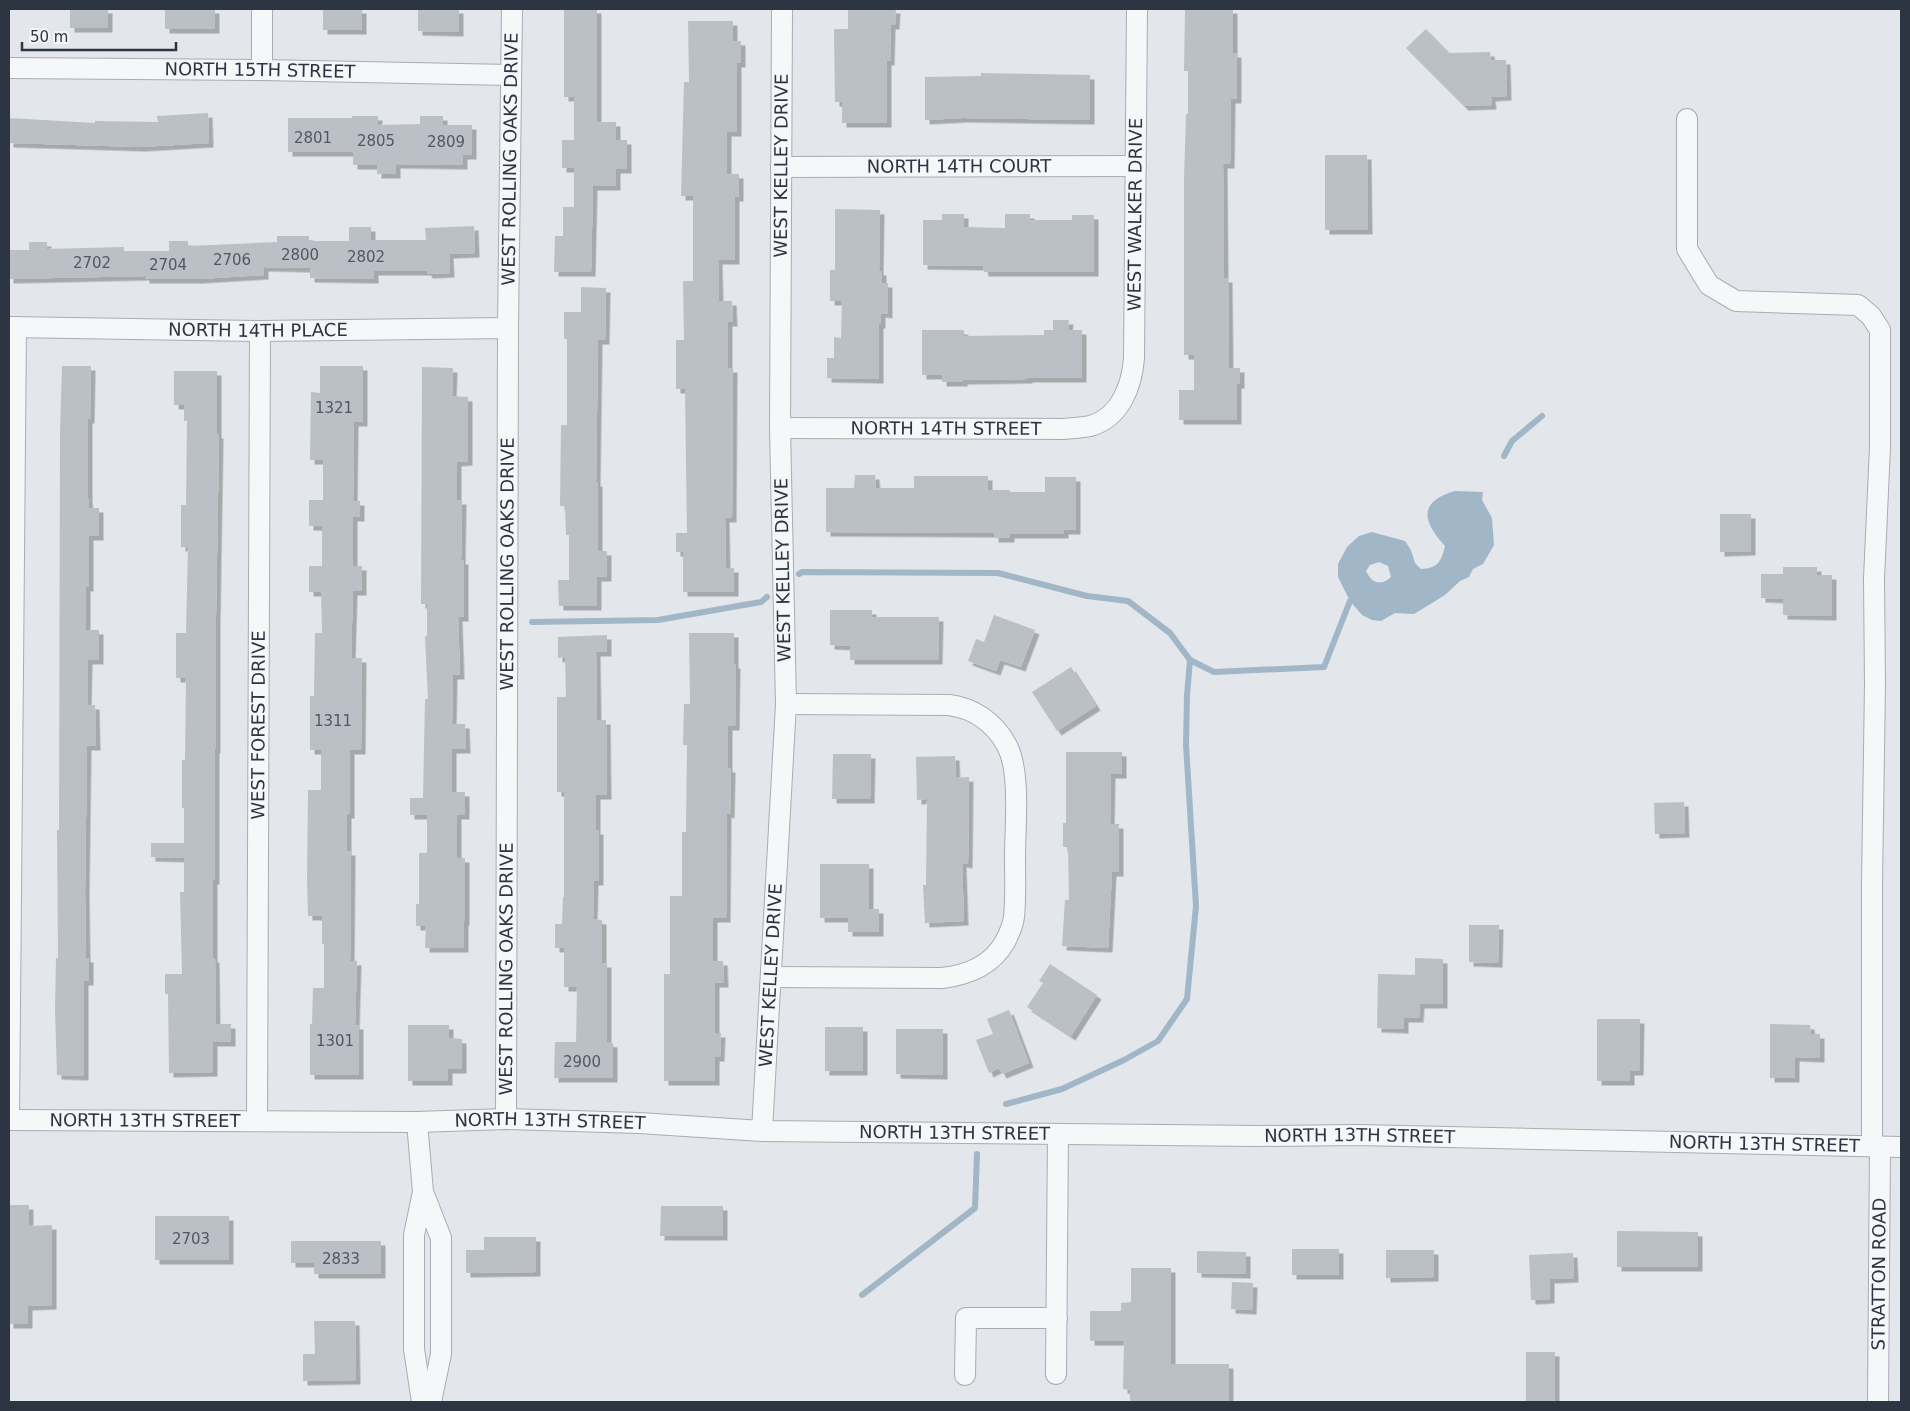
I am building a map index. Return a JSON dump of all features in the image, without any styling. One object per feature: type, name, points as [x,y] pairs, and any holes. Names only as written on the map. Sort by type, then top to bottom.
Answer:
[{"type":"street","points":[[262,9],[262,70]]},
{"type":"street","name":"WEST ROLLING OAKS DRIVE","points":[[506,1120],[508,328],[512,9]]},
{"type":"street","name":"WEST KELLEY DRIVE","points":[[762,1131],[786,704],[780,428],[782,9]]},
{"type":"street","name":"WEST WALKER DRIVE","points":[[1111,415],[1120,404],[1130,383],[1134,358],[1137,9]]},
{"type":"street","name":"NORTH 15TH STREET","points":[[9,68],[262,70],[511,75]]},
{"type":"street","name":"STRATTON ROAD","points":[[1687,119],[1687,249],[1709,285],[1736,301],[1858,306],[1871,316],[1880,330],[1880,447],[1874,579],[1875,684],[1872,884],[1878,1402]]},
{"type":"street","name":"NORTH 14TH COURT","points":[[781,167],[1136,166]]},
{"type":"street","points":[[9,1120],[12,327]]},
{"type":"street","name":"NORTH 14TH PLACE","points":[[12,327],[260,331],[508,328]]},
{"type":"street","name":"WEST FOREST DRIVE","points":[[257,1120],[260,331]]},
{"type":"street","name":"NORTH 14TH STREET","points":[[780,428],[1062,429],[1089,426],[1103,421],[1111,415]]},
{"type":"street","points":[[771,977],[942,978],[966,974],[981,967],[993,958],[1011,930],[1014,918],[1015,784],[1012,758],[1007,745],[992,726],[972,711],[956,706],[786,704]]},
{"type":"street","name":"NORTH 13TH STREET","points":[[9,1120],[417,1122],[506,1120],[639,1123],[762,1131],[1249,1136],[1358,1135],[1901,1148]]},
{"type":"street","points":[[417,1122],[423,1192],[441,1238],[441,1354],[431,1402]]},
{"type":"street","points":[[1056,1374],[1058,1134]]},
{"type":"street","points":[[422,1402],[414,1349],[414,1235],[423,1192]]},
{"type":"street","points":[[965,1375],[966,1318],[1057,1318]]},
{"type":"water","points":[[1455,491],[1483,492],[1482,500],[1492,518],[1494,545],[1483,564],[1473,569],[1469,577],[1460,581],[1445,595],[1414,614],[1395,613],[1381,621],[1372,620],[1362,615],[1350,601],[1338,577],[1338,564],[1347,547],[1359,536],[1372,532],[1405,541],[1411,550],[1415,563],[1421,569],[1435,566],[1442,556],[1445,546],[1432,529],[1428,521],[1428,514],[1429,507],[1434,501]],"holes":[[[1379,562],[1388,566],[1391,577],[1384,582],[1374,581],[1366,571],[1370,565]]]},
{"type":"building","points":[[70,9],[108,9],[108,28],[70,28]]},
{"type":"building","points":[[165,9],[215,9],[215,29],[165,29]]},
{"type":"building","points":[[323,9],[362,9],[362,30],[323,30]]},
{"type":"building","points":[[418,9],[459,9],[459,32],[418,31]]},
{"type":"building","points":[[564,9],[597,9],[597,122],[616,122],[616,140],[627,140],[627,169],[616,169],[616,186],[593,186],[591,272],[554,272],[555,236],[563,236],[563,207],[574,207],[574,168],[562,168],[562,140],[574,140],[574,97],[564,97]]},
{"type":"building","points":[[848,9],[896,9],[895,25],[891,25],[890,61],[887,61],[887,123],[842,123],[842,102],[835,102],[834,29],[848,29]]},
{"type":"building","points":[[1185,9],[1233,9],[1233,53],[1237,53],[1237,99],[1231,99],[1230,164],[1223,164],[1224,278],[1228,278],[1229,368],[1240,368],[1240,384],[1237,384],[1237,420],[1179,420],[1179,390],[1194,390],[1194,355],[1184,355],[1184,178],[1186,114],[1188,114],[1188,71],[1184,71]]},
{"type":"building","points":[[688,21],[733,21],[733,41],[741,41],[741,63],[737,63],[737,132],[727,132],[727,174],[739,174],[739,197],[735,197],[735,260],[718,260],[719,301],[732,301],[733,322],[728,322],[728,368],[733,368],[732,518],[725,518],[726,568],[734,568],[734,592],[683,592],[683,552],[676,552],[676,533],[687,533],[685,389],[676,389],[676,340],[684,340],[683,281],[693,281],[693,196],[681,196],[684,82],[689,82]]},
{"type":"building","points":[[1426,29],[1449,53],[1490,52],[1491,60],[1506,60],[1507,96],[1491,97],[1492,105],[1464,106],[1406,48]]},
{"type":"building","points":[[981,73],[1090,75],[1090,120],[963,118],[925,120],[925,77],[981,76]]},
{"type":"building","points":[[208,113],[209,143],[141,147],[9,143],[9,118],[95,123],[95,121],[158,122],[157,116]]},
{"type":"building","points":[[352,116],[378,116],[378,125],[420,124],[420,116],[443,116],[443,125],[472,125],[472,155],[463,155],[463,165],[396,164],[396,174],[377,174],[377,165],[353,165],[353,152],[288,152],[288,118],[352,118]]},
{"type":"building","points":[[1325,155],[1367,155],[1368,230],[1325,230]]},
{"type":"building","points":[[835,209],[880,210],[879,271],[882,271],[882,283],[888,283],[888,314],[881,313],[881,324],[879,324],[879,379],[827,378],[827,358],[834,358],[834,337],[841,338],[842,301],[830,301],[830,270],[835,270]]},
{"type":"building","points":[[942,214],[964,214],[964,227],[1005,228],[1005,214],[1030,214],[1030,220],[1072,220],[1072,215],[1094,215],[1094,272],[984,272],[983,266],[923,265],[923,220],[942,220]]},
{"type":"building","points":[[474,226],[475,253],[449,254],[450,273],[428,274],[427,271],[374,271],[374,279],[310,278],[310,268],[264,267],[264,275],[198,279],[145,279],[145,276],[9,279],[9,250],[29,250],[29,242],[47,242],[47,249],[124,247],[124,251],[169,251],[169,241],[188,241],[188,246],[277,242],[277,236],[309,236],[309,241],[349,241],[349,227],[371,227],[371,240],[426,240],[425,228]]},
{"type":"building","points":[[581,287],[606,288],[605,340],[598,340],[596,482],[598,482],[598,551],[607,551],[607,577],[597,577],[597,606],[559,606],[558,580],[569,580],[569,535],[566,535],[565,506],[560,506],[561,425],[567,425],[567,339],[564,339],[564,312],[581,312]]},
{"type":"building","points":[[1053,320],[1069,320],[1068,330],[1082,330],[1082,378],[1028,378],[942,382],[942,375],[922,375],[922,330],[964,330],[964,336],[1044,335],[1044,330],[1053,330]]},
{"type":"building","points":[[62,366],[91,366],[90,419],[88,419],[88,498],[89,508],[99,508],[99,536],[89,536],[89,587],[86,587],[86,630],[99,630],[99,660],[88,660],[87,705],[95,705],[96,746],[87,746],[85,892],[86,958],[89,958],[89,981],[84,981],[84,1076],[57,1075],[55,1009],[56,958],[58,958],[57,830],[59,830],[60,432]]},
{"type":"building","points":[[320,366],[363,366],[363,422],[354,422],[353,501],[360,501],[360,517],[353,517],[353,566],[362,566],[362,591],[353,591],[351,658],[362,658],[361,750],[350,750],[350,814],[347,814],[347,851],[351,851],[350,961],[357,961],[355,1025],[359,1025],[359,1075],[310,1075],[310,1024],[312,1024],[313,988],[324,988],[322,916],[308,916],[307,880],[308,790],[321,790],[321,750],[310,750],[310,696],[314,696],[315,633],[322,633],[321,592],[309,592],[309,566],[322,566],[322,526],[309,526],[309,500],[323,500],[323,460],[310,460],[311,392],[320,393]]},
{"type":"building","points":[[422,367],[453,368],[452,396],[468,397],[468,461],[457,462],[457,500],[462,500],[461,560],[464,560],[464,617],[458,617],[460,675],[453,675],[452,724],[465,724],[466,749],[452,749],[452,792],[465,792],[465,815],[457,815],[457,858],[465,858],[464,948],[425,948],[426,926],[416,926],[416,904],[419,904],[419,853],[427,853],[427,815],[410,815],[410,798],[423,798],[425,699],[428,699],[425,636],[427,636],[427,604],[421,604]]},
{"type":"building","points":[[174,371],[217,371],[217,434],[219,434],[213,958],[215,958],[216,1024],[231,1024],[231,1042],[213,1042],[213,1072],[169,1073],[168,994],[165,994],[165,974],[182,974],[180,892],[184,892],[184,858],[151,857],[151,843],[184,843],[182,760],[185,760],[186,678],[176,678],[176,633],[186,633],[188,547],[181,547],[181,505],[186,505],[187,421],[184,421],[184,405],[174,405]]},
{"type":"building","points":[[855,475],[875,475],[876,488],[914,488],[914,476],[988,476],[988,490],[1010,490],[1010,492],[1045,492],[1045,477],[1076,477],[1076,530],[1064,530],[1064,534],[1010,534],[1010,538],[994,538],[994,533],[826,532],[826,488],[854,488]]},
{"type":"building","points":[[1720,514],[1751,514],[1751,551],[1720,552]]},
{"type":"building","points":[[1783,567],[1817,567],[1817,575],[1832,575],[1832,616],[1783,615],[1783,599],[1761,598],[1761,574],[1783,574]]},
{"type":"building","points":[[830,610],[872,610],[872,617],[939,617],[938,660],[850,660],[850,646],[830,645]]},
{"type":"building","points":[[994,615],[1035,630],[1021,667],[1000,660],[996,671],[968,661],[976,639],[984,642]]},
{"type":"building","points":[[689,633],[734,633],[734,664],[736,664],[735,726],[728,726],[728,768],[731,768],[730,814],[727,813],[726,918],[713,918],[713,961],[723,961],[724,983],[715,983],[715,1033],[721,1033],[720,1057],[715,1057],[715,1081],[664,1081],[664,974],[670,974],[670,896],[682,896],[682,832],[686,832],[687,745],[683,745],[684,704],[690,704]]},
{"type":"building","points":[[607,635],[607,652],[596,652],[597,720],[606,720],[607,795],[596,795],[596,830],[599,830],[599,881],[594,881],[593,919],[602,920],[602,963],[607,963],[607,1042],[613,1043],[613,1078],[554,1078],[555,1042],[576,1042],[577,987],[564,987],[564,948],[555,948],[555,924],[562,924],[564,897],[564,792],[557,792],[557,697],[566,697],[565,657],[558,658],[558,637]]},
{"type":"building","points":[[1071,667],[1096,706],[1057,731],[1032,692]]},
{"type":"building","points":[[1066,752],[1122,752],[1122,774],[1111,774],[1110,824],[1119,824],[1119,872],[1112,872],[1108,948],[1062,946],[1065,900],[1069,900],[1068,847],[1063,847],[1063,823],[1066,823]]},
{"type":"building","points":[[833,754],[871,754],[870,799],[832,799]]},
{"type":"building","points":[[955,756],[956,778],[969,777],[968,864],[962,863],[964,921],[925,923],[923,885],[926,885],[927,799],[917,800],[916,757]]},
{"type":"building","points":[[1684,802],[1685,833],[1655,834],[1654,803]]},
{"type":"building","points":[[820,864],[869,864],[869,909],[879,909],[879,932],[848,932],[848,918],[820,918]]},
{"type":"building","points":[[1469,925],[1499,925],[1498,963],[1469,962]]},
{"type":"building","points":[[1415,958],[1443,959],[1443,1004],[1420,1004],[1419,1018],[1404,1018],[1404,1029],[1377,1028],[1378,974],[1415,975]]},
{"type":"building","points":[[1050,964],[1097,995],[1071,1036],[1027,1007],[1043,983],[1039,981]]},
{"type":"building","points":[[1009,1010],[1029,1063],[1002,1074],[999,1068],[989,1073],[976,1040],[993,1034],[987,1019]]},
{"type":"building","points":[[1597,1019],[1640,1019],[1639,1071],[1630,1071],[1630,1081],[1597,1081]]},
{"type":"building","points":[[1770,1024],[1810,1025],[1811,1034],[1820,1034],[1820,1058],[1795,1057],[1795,1078],[1770,1078]]},
{"type":"building","points":[[408,1025],[449,1025],[449,1038],[462,1039],[462,1069],[448,1069],[448,1081],[408,1081]]},
{"type":"building","points":[[825,1027],[863,1027],[863,1071],[825,1071]]},
{"type":"building","points":[[896,1029],[943,1029],[943,1075],[896,1074]]},
{"type":"building","points":[[9,1205],[29,1205],[29,1226],[52,1225],[52,1305],[28,1306],[28,1324],[9,1324]]},
{"type":"building","points":[[661,1206],[723,1206],[723,1236],[660,1236]]},
{"type":"building","points":[[155,1216],[229,1216],[229,1260],[155,1260]]},
{"type":"building","points":[[1617,1231],[1698,1232],[1698,1267],[1617,1267]]},
{"type":"building","points":[[484,1237],[536,1237],[536,1272],[466,1273],[466,1250],[484,1250]]},
{"type":"building","points":[[291,1241],[381,1241],[381,1274],[314,1274],[314,1263],[291,1263]]},
{"type":"building","points":[[1292,1249],[1339,1249],[1339,1275],[1292,1275]]},
{"type":"building","points":[[1386,1250],[1434,1250],[1434,1277],[1386,1278]]},
{"type":"building","points":[[1197,1251],[1246,1252],[1246,1274],[1197,1273]]},
{"type":"building","points":[[1573,1253],[1574,1278],[1550,1279],[1550,1299],[1531,1300],[1529,1255]]},
{"type":"building","points":[[1131,1268],[1171,1268],[1171,1364],[1229,1364],[1229,1402],[1130,1402],[1130,1390],[1123,1389],[1124,1341],[1090,1341],[1090,1311],[1121,1311],[1121,1303],[1131,1302]]},
{"type":"building","points":[[1232,1282],[1253,1283],[1252,1310],[1231,1309]]},
{"type":"building","points":[[314,1321],[355,1321],[356,1380],[303,1381],[303,1354],[315,1354]]},
{"type":"building","points":[[1526,1352],[1555,1352],[1555,1402],[1526,1402]]},
{"type":"waterway","points":[[1504,456],[1512,441],[1542,416]]},
{"type":"waterway","points":[[799,574],[802,572],[998,573],[1087,596],[1128,601],[1170,633],[1190,660],[1214,672],[1324,667],[1350,601],[1359,599]]},
{"type":"waterway","points":[[532,622],[658,620],[761,602],[767,597]]},
{"type":"waterway","points":[[1006,1104],[1062,1089],[1124,1060],[1158,1041],[1187,999],[1196,906],[1186,745],[1190,660]]},
{"type":"waterway","points":[[862,1295],[975,1208],[977,1154]]}]
